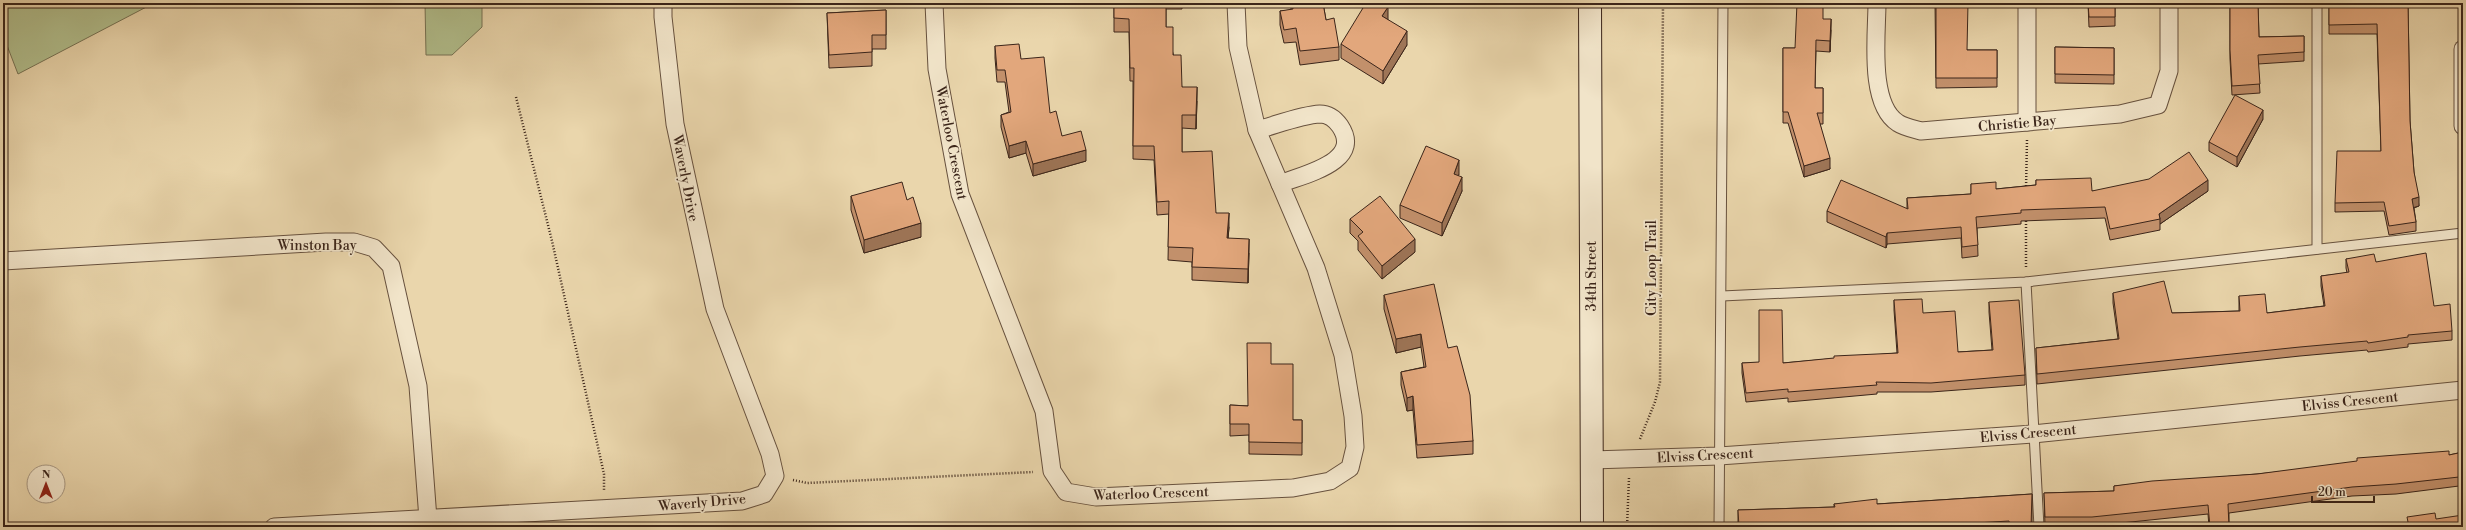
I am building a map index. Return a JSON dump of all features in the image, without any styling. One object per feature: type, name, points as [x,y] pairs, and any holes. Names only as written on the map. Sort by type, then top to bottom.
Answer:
[{"type":"main road","name":"34th Street","points":[[1589,10],[1592,527]]},
{"type":"street","name":"Waverly Drive","points":[[274,527],[606,510],[742,501],[764,494],[775,476],[770,454],[715,310],[675,124],[662,17],[663,3]]},
{"type":"street","name":"Waterloo Crescent","points":[[934,3],[937,70],[960,194],[1044,411],[1052,472],[1066,492],[1096,497],[1293,488],[1330,481],[1350,468],[1355,446],[1353,416],[1343,355],[1316,268],[1257,130],[1238,47],[1236,3]]},
{"type":"street","name":"Christie Bay","points":[[1877,3],[1877,75],[1883,106],[1897,122],[1921,131],[2120,114],[2158,105],[2169,71],[2169,3]]},
{"type":"street","points":[[2027,3],[2027,122]]},
{"type":"street","points":[[2463,49],[2463,126]]},
{"type":"street","points":[[1257,130],[1321,114],[1335,119],[1343,130],[1347,145],[1343,154],[1327,165],[1280,184]]},
{"type":"street","name":"Winston Bay","points":[[3,261],[326,242],[354,242],[374,248],[391,266],[418,386],[428,519]]},
{"type":"street","name":"Elviss Crescent","points":[[1592,460],[1719,456],[2033,434],[2463,390]]},
{"type":"lane","points":[[1719,527],[1722,296],[1723,3]]},
{"type":"lane","points":[[2317,3],[2317,249]]},
{"type":"lane","points":[[1722,296],[2026,282],[2463,233]]},
{"type":"lane","points":[[2026,282],[2039,527]]},
{"type":"path","name":"City Loop Trail","points":[[1627,527],[1628,484],[1633,458],[1655,402],[1660,382],[1663,3]]},
{"type":"path","points":[[516,97],[552,241],[604,474],[606,510]]},
{"type":"path","points":[[2026,194],[2027,122]]},
{"type":"path","points":[[2026,210],[2026,282]]},
{"type":"path","points":[[775,476],[807,483],[1052,472]]},
{"type":"green space","points":[[3,3],[154,3],[18,74],[3,35]]},
{"type":"green space","points":[[425,3],[482,3],[482,27],[452,55],[426,55]]},
{"type":"building","points":[[1114,3],[1166,3],[1166,27],[1173,27],[1173,55],[1181,55],[1182,87],[1197,87],[1196,115],[1182,115],[1182,152],[1212,151],[1216,213],[1229,213],[1227,238],[1249,239],[1248,269],[1192,267],[1193,248],[1168,247],[1169,201],[1157,202],[1154,146],[1133,146],[1134,68],[1130,68],[1129,19],[1114,18]]},
{"type":"building","points":[[1292,3],[1323,3],[1326,20],[1334,18],[1339,47],[1300,51],[1296,28],[1284,30],[1280,11],[1293,9]]},
{"type":"building","points":[[1366,3],[1382,3],[1388,7],[1382,16],[1407,31],[1383,71],[1341,44]]},
{"type":"building","points":[[1797,3],[1823,3],[1823,19],[1831,19],[1830,41],[1816,40],[1815,88],[1823,88],[1823,113],[1817,113],[1830,158],[1804,166],[1788,112],[1783,112],[1783,48],[1795,48]]},
{"type":"building","points":[[1936,3],[1968,3],[1967,50],[1997,50],[1997,78],[1936,78]]},
{"type":"building","points":[[2088,3],[2115,3],[2115,17],[2089,17]]},
{"type":"building","points":[[2230,3],[2258,3],[2259,37],[2304,36],[2304,52],[2258,55],[2260,84],[2232,86]]},
{"type":"building","points":[[2329,3],[2408,3],[2410,121],[2414,172],[2419,197],[2412,199],[2416,222],[2389,226],[2384,202],[2335,203],[2337,151],[2381,151],[2377,24],[2329,25]]},
{"type":"building","points":[[886,10],[886,35],[872,35],[872,52],[829,55],[827,13]]},
{"type":"building","points":[[1019,44],[1021,59],[1044,57],[1050,113],[1056,111],[1062,136],[1081,131],[1086,150],[1033,164],[1026,141],[1009,146],[1001,115],[1011,112],[1005,70],[997,70],[995,46]]},
{"type":"building","points":[[2055,47],[2114,48],[2114,75],[2055,74]]},
{"type":"building","points":[[2235,95],[2263,110],[2237,157],[2209,142]]},
{"type":"building","points":[[1426,146],[1459,160],[1454,174],[1462,177],[1442,223],[1400,205]]},
{"type":"building","points":[[2189,152],[2208,180],[2159,214],[2160,219],[2110,229],[2105,207],[2021,210],[2021,213],[1976,217],[1978,245],[1962,247],[1961,227],[1887,233],[1886,237],[1827,211],[1841,180],[1908,209],[1907,198],[1971,194],[1971,184],[1996,182],[1996,189],[2036,185],[2036,180],[2091,178],[2092,191],[2149,179]]},
{"type":"building","points":[[902,182],[907,200],[913,197],[921,223],[864,240],[851,196]]},
{"type":"building","points":[[1380,196],[1415,239],[1382,266],[1358,236],[1363,232],[1350,219]]},
{"type":"building","points":[[2426,253],[2434,306],[2450,304],[2452,331],[2408,335],[2408,337],[2368,343],[2367,341],[2300,347],[2037,374],[2036,348],[2119,339],[2113,293],[2164,281],[2172,313],[2240,311],[2239,296],[2265,294],[2267,313],[2325,306],[2321,276],[2349,272],[2346,259],[2374,254],[2376,262]]},
{"type":"building","points":[[1434,284],[1448,348],[1457,346],[1470,395],[1473,441],[1417,445],[1413,396],[1407,398],[1401,372],[1426,367],[1421,334],[1396,339],[1384,295]]},
{"type":"building","points":[[1922,299],[1923,313],[1955,311],[1958,352],[1993,350],[1989,302],[2019,300],[2025,375],[1931,383],[1876,382],[1877,385],[1788,392],[1788,389],[1746,393],[1742,363],[1759,362],[1759,310],[1782,310],[1783,363],[1834,358],[1834,356],[1898,353],[1894,300]]},
{"type":"building","points":[[1247,343],[1271,343],[1271,364],[1293,364],[1293,420],[1302,420],[1302,443],[1249,442],[1249,424],[1230,424],[1230,405],[1248,406]]},
{"type":"building","points":[[2449,451],[2449,455],[2463,452],[2463,480],[2460,481],[2459,477],[2352,487],[2228,504],[2229,527],[2210,527],[2208,505],[2092,517],[2045,517],[2044,493],[2114,491],[2114,486],[2152,481],[2257,474],[2357,461],[2357,458]]},
{"type":"building","points":[[2032,494],[2031,527],[2010,527],[2009,521],[1976,523],[1977,526],[1950,527],[1938,527],[1938,525],[1921,527],[1739,527],[1738,510],[1835,507],[1834,504],[1877,499],[1877,504]]},
{"type":"building","points":[[2435,513],[2436,519],[2463,515],[2463,527],[2409,527],[2407,517]]}]
